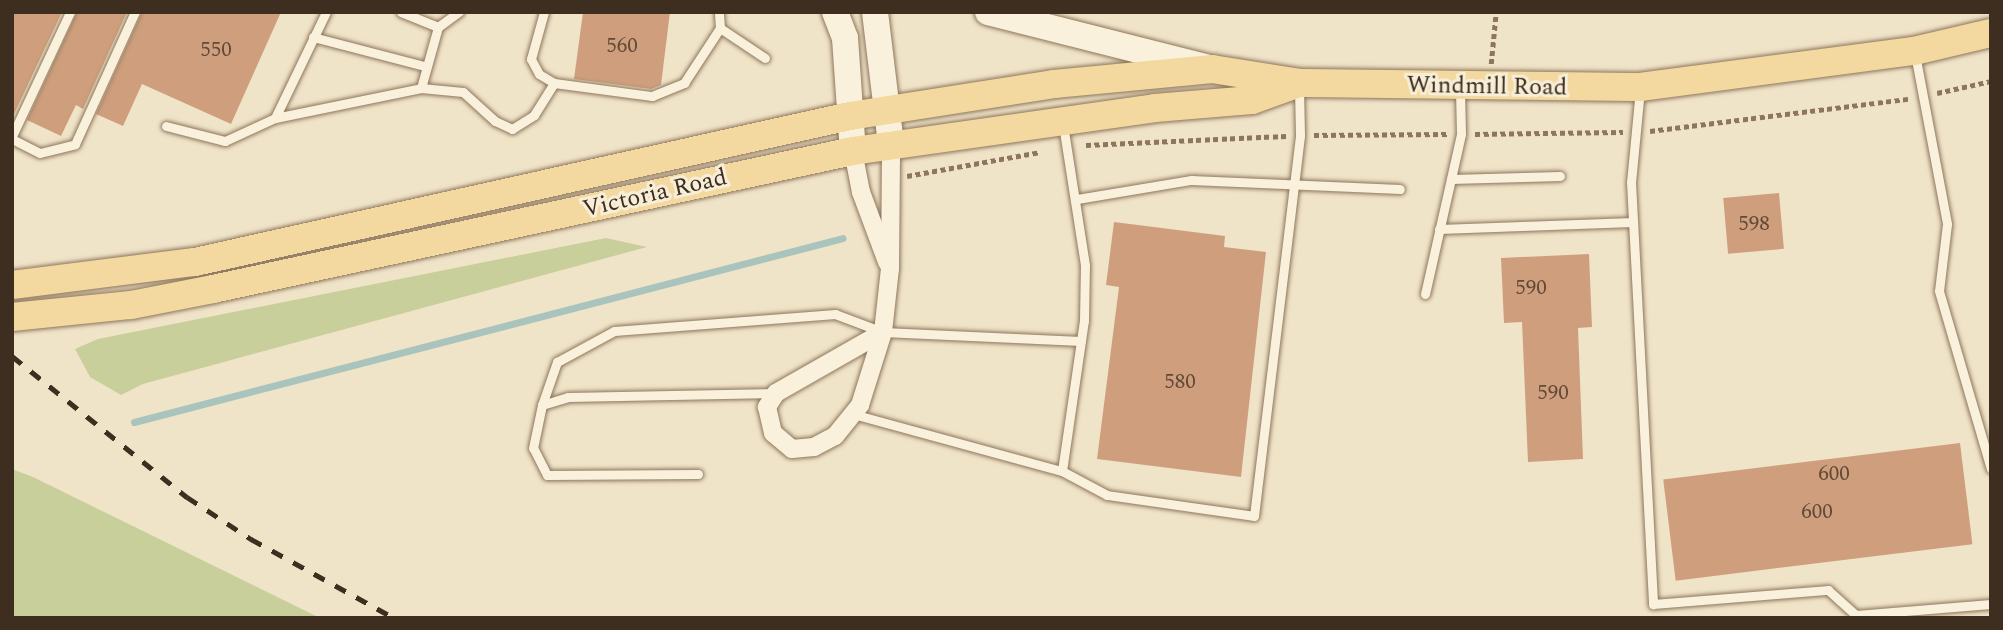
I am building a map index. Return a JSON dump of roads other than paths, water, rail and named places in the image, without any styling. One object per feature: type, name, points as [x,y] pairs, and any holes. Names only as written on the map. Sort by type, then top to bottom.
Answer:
[{"type":"main road","points":[[835,12],[845,38],[853,151]]},
{"type":"main road","points":[[875,12],[891,145]]},
{"type":"main road","name":"Windmill Road","points":[[988,12],[1212,69],[1299,83],[1489,89],[1640,87],[1914,51],[1991,33]]},
{"type":"main road","name":"Victoria Road","points":[[12,285],[50,283],[262,248],[849,116],[1212,69]]},
{"type":"main road","name":"Victoria Road","points":[[12,317],[74,312],[319,268],[853,151],[1062,120],[1252,100],[1299,83]]},
{"type":"street","points":[[883,332],[776,393],[767,407],[773,433],[792,449],[814,447],[835,436],[853,414],[873,372],[883,332],[890,269],[891,145]]},
{"type":"street","points":[[853,151],[866,210],[890,269]]},
{"type":"lane","points":[[70,12],[12,137],[40,153],[75,144],[135,12]]},
{"type":"lane","points":[[275,118],[326,12]]},
{"type":"lane","points":[[401,12],[438,27]]},
{"type":"lane","points":[[421,88],[424,66],[438,27],[459,12]]},
{"type":"lane","points":[[544,12],[531,59],[539,74],[554,83],[652,96],[671,92],[684,83],[720,28],[719,12]]},
{"type":"lane","points":[[720,28],[765,58]]},
{"type":"lane","points":[[313,37],[424,66]]},
{"type":"lane","points":[[1914,51],[1947,224],[1939,291],[1991,469]]},
{"type":"lane","points":[[166,126],[226,141],[275,118],[421,88],[463,92],[495,121],[512,129],[534,115],[554,83]]},
{"type":"lane","points":[[853,414],[1062,471],[1107,495],[1254,516],[1300,135],[1299,83]]},
{"type":"lane","points":[[1640,87],[1633,222],[1653,604],[1828,590],[1856,615],[1991,604]]},
{"type":"lane","points":[[1425,293],[1461,134],[1460,88]]},
{"type":"lane","points":[[1062,120],[1077,199],[1085,265],[1081,341],[1062,471]]},
{"type":"lane","points":[[1451,179],[1560,176]]},
{"type":"lane","points":[[1077,199],[1191,180],[1293,181],[1400,189]]},
{"type":"lane","points":[[1439,229],[1633,222]]},
{"type":"lane","points":[[698,474],[547,475],[534,448],[542,405],[557,362],[614,331],[835,314],[883,332],[1081,341]]},
{"type":"lane","points":[[542,405],[568,397],[776,393]]},
{"type":"waterway","points":[[134,422],[843,238]]},
{"type":"railway","points":[[12,356],[187,497],[251,539],[394,618]]}]
